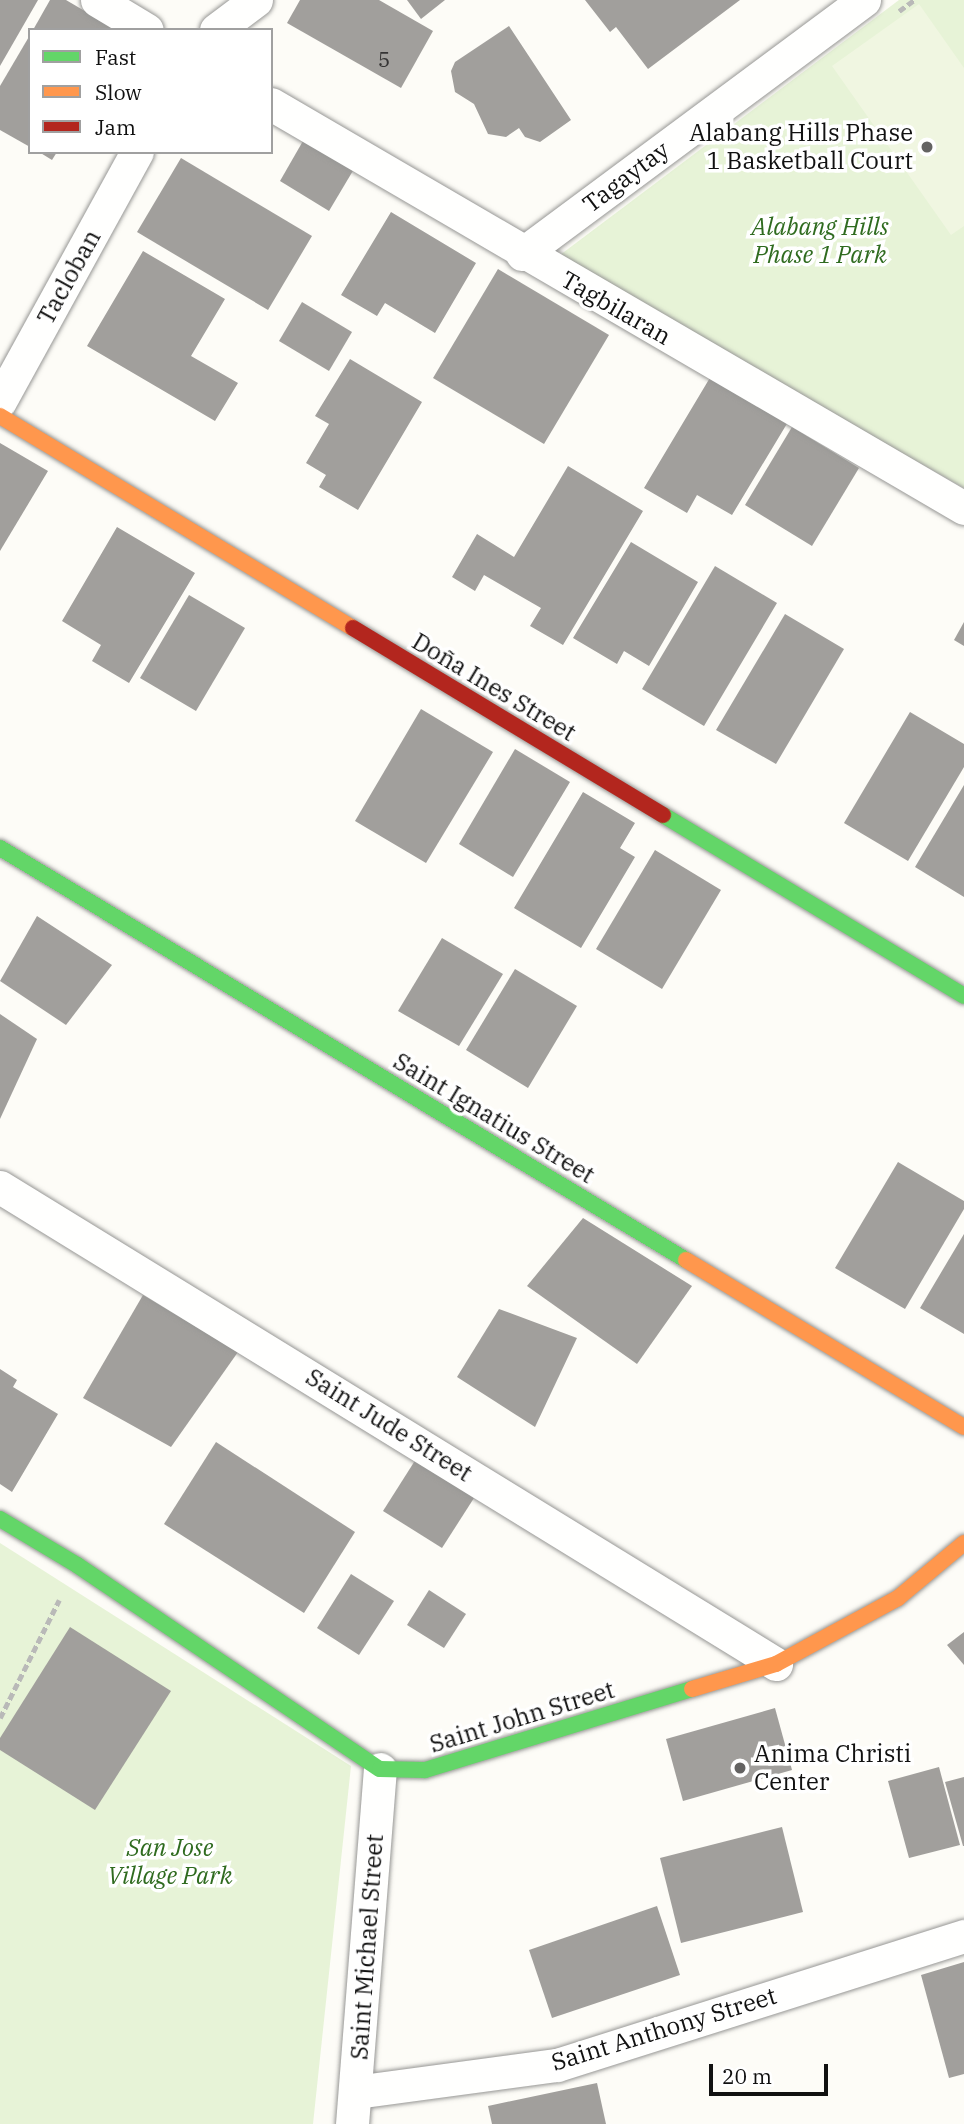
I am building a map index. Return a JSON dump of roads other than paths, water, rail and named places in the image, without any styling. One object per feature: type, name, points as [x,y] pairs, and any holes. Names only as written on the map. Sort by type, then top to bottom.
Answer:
[{"type":"street","points":[[97,0],[144,28]]},
{"type":"street","points":[[219,28],[256,0]]},
{"type":"street","name":"Tagaytay","points":[[522,254],[864,0]]},
{"type":"street","name":"Tagbilaran","points":[[273,105],[522,254],[964,508]]},
{"type":"street","name":"Tacloban","points":[[0,401],[136,154]]},
{"type":"street","name":"Doña Ines Street","points":[[0,416],[964,996]]},
{"type":"street","name":"Saint Ignatius Street","points":[[0,848],[964,1427]]},
{"type":"street","name":"Saint Jude Street","points":[[0,1187],[776,1664]]},
{"type":"street","points":[[0,1519],[77,1565],[380,1769]]},
{"type":"street","name":"Saint John Street","points":[[380,1769],[425,1770],[776,1664],[898,1598],[964,1543]]},
{"type":"street","name":"Saint Michael Street","points":[[354,2108],[380,1769]]},
{"type":"street","name":"Saint Anthony Street","points":[[354,2108],[557,2065],[964,1936]]},
{"type":"place","name":"Alabang Hills Phase 1 Basketball Court","points":[[927,147]]},
{"type":"place","name":"Anima Christi Center","points":[[740,1768]]},
{"type":"park label","name":"Alabang Hills Phase 1 Park","points":[[820,241]]},
{"type":"park label","name":"San Jose Village Park","points":[[170,1862]]}]
